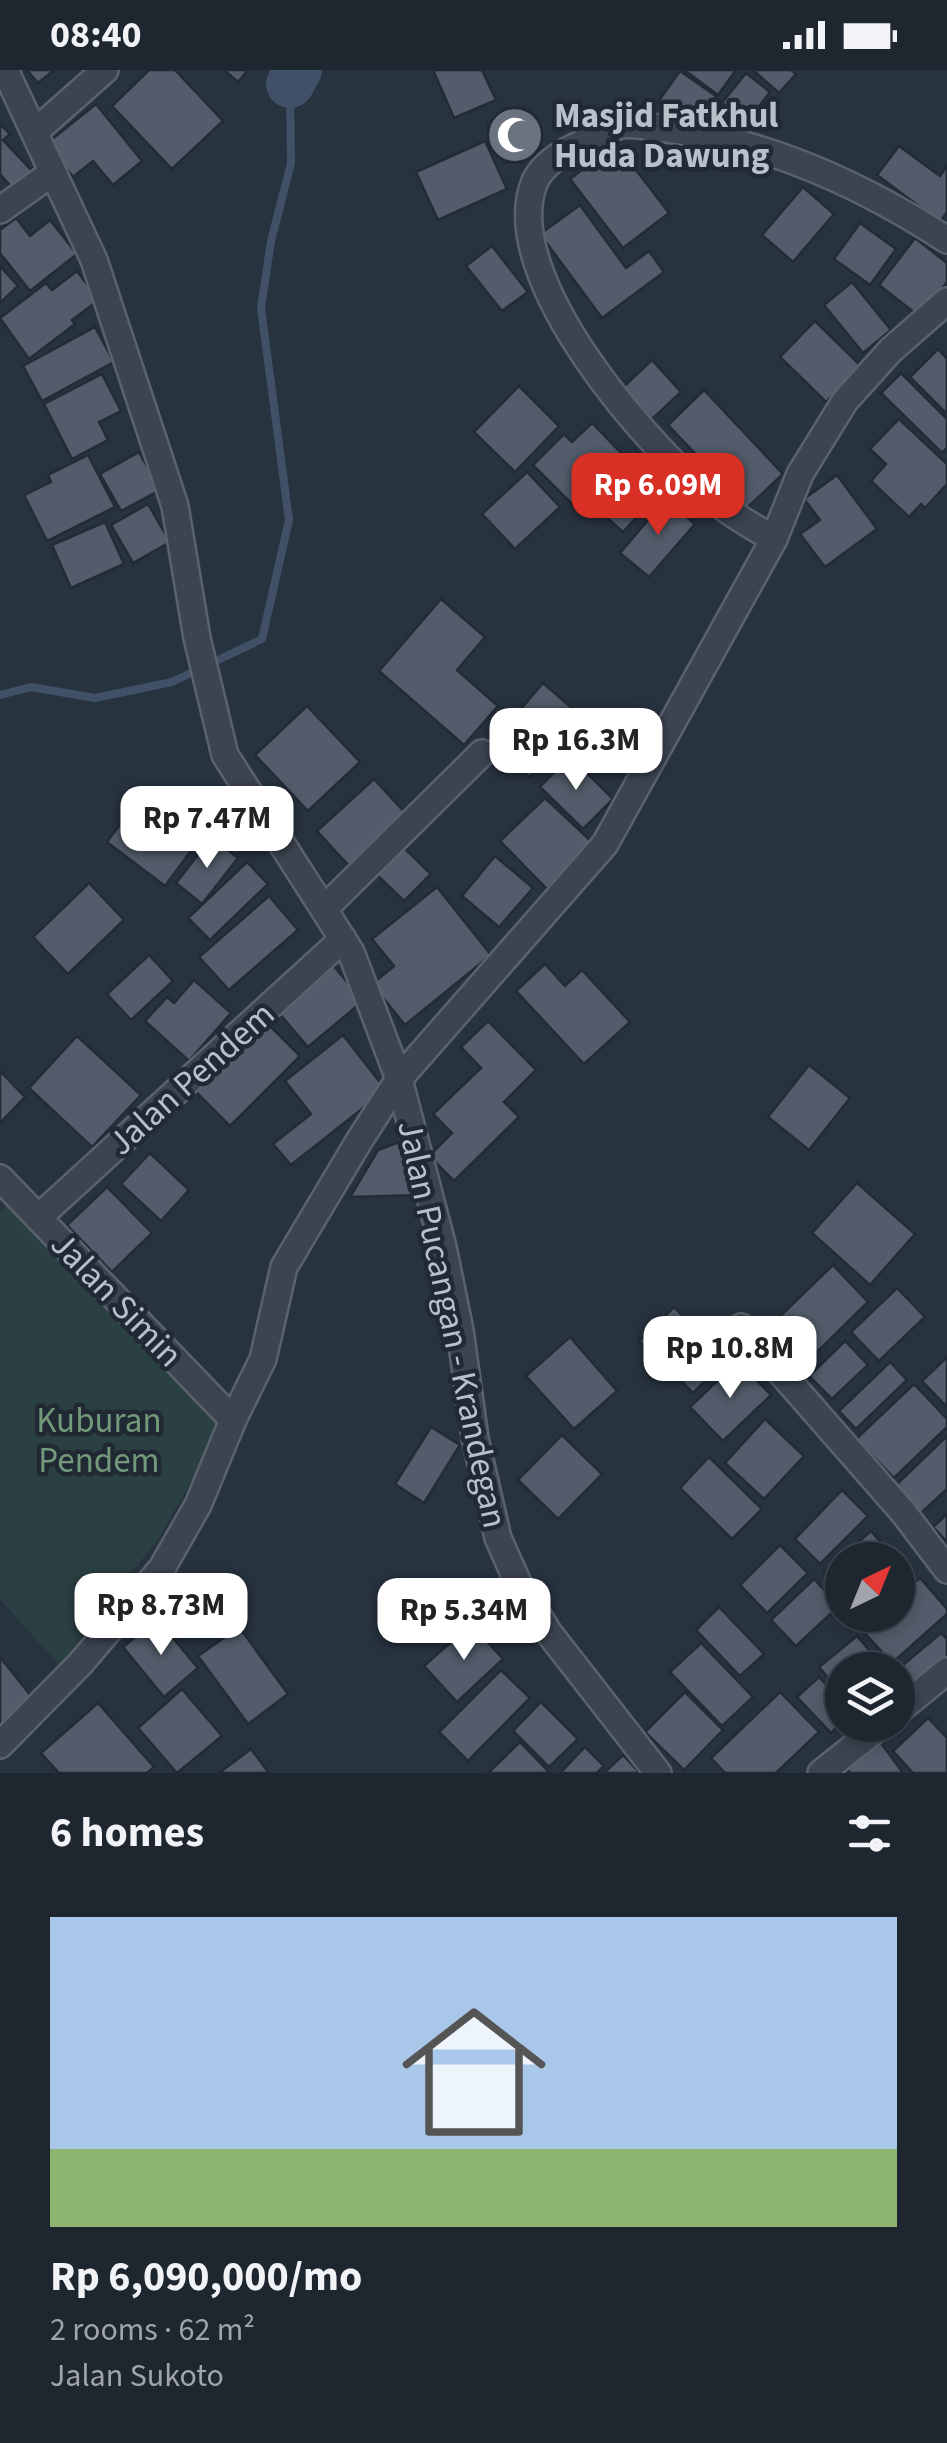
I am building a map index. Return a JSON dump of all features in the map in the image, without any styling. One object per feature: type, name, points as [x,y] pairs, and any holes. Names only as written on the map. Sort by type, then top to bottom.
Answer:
[{"type":"street","name":"Jalan Pucangan - Krandegan","points":[[5,70],[94,260],[175,506],[197,638],[225,755],[343,939],[399,1079],[443,1247],[482,1471],[498,1538],[519,1585],[549,1633],[658,1773]]},
{"type":"street","points":[[36,131],[106,70]]},
{"type":"street","points":[[774,540],[721,506],[616,400],[545,290],[530,238],[528,206],[536,177],[562,152],[624,124],[692,132],[768,150],[947,240]]},
{"type":"street","points":[[0,210],[52,173]]},
{"type":"street","points":[[0,1745],[80,1664],[162,1568],[198,1505],[233,1420],[264,1360],[284,1267],[399,1079],[605,844],[774,540],[800,474],[845,401],[891,350],[947,301]]},
{"type":"street","points":[[324,909],[482,753]]},
{"type":"street","name":"Jalan Pendem","points":[[39,1217],[343,939]]},
{"type":"street","name":"Jalan Simin","points":[[0,1178],[233,1420]]},
{"type":"street","points":[[741,1328],[903,1512],[947,1570]]},
{"type":"street","points":[[915,1697],[947,1671]]},
{"type":"street","points":[[821,1773],[859,1742]]},
{"type":"green space","name":"Kuburan Pendem","points":[[7,1205],[223,1426],[160,1536],[60,1666],[0,1599],[0,1214]]},
{"type":"building","points":[[27,70],[54,70],[38,83]]},
{"type":"building","points":[[149,70],[175,70],[223,121],[172,169],[112,106]]},
{"type":"building","points":[[224,70],[248,70],[238,82]]},
{"type":"building","points":[[433,70],[482,70],[496,100],[454,118]]},
{"type":"building","points":[[688,70],[736,70],[718,95]]},
{"type":"building","points":[[753,70],[791,70],[796,74],[779,93]]},
{"type":"building","points":[[680,71],[716,96],[695,127],[658,102]]},
{"type":"building","points":[[746,73],[770,92],[747,122],[722,103]]},
{"type":"building","points":[[96,104],[142,161],[113,185],[93,161],[73,177],[46,144]]},
{"type":"building","name":"Masjid Fatkhul Huda Dawung","points":[[525,107],[542,147],[504,163],[487,123]]},
{"type":"building","points":[[0,124],[10,134],[3,140],[33,172],[14,190],[0,174]]},
{"type":"building","points":[[485,141],[507,189],[438,220],[416,172]]},
{"type":"building","points":[[616,144],[669,213],[623,248],[570,179]]},
{"type":"building","points":[[899,146],[940,176],[947,166],[947,212],[940,222],[877,175]]},
{"type":"building","points":[[803,187],[834,214],[793,262],[762,235]]},
{"type":"building","points":[[580,205],[626,268],[649,251],[664,272],[602,318],[540,234]]},
{"type":"building","points":[[16,218],[30,236],[50,220],[77,254],[30,291],[0,253],[0,230]]},
{"type":"building","points":[[860,223],[896,249],[870,285],[834,259]]},
{"type":"building","points":[[915,238],[947,263],[947,282],[920,317],[879,285]]},
{"type":"building","points":[[492,246],[528,292],[502,311],[466,266]]},
{"type":"building","points":[[0,266],[18,286],[0,303]]},
{"type":"building","points":[[77,271],[99,300],[29,359],[0,318],[46,283],[52,290]]},
{"type":"building","points":[[852,282],[891,330],[863,353],[824,305]]},
{"type":"building","points":[[815,321],[861,366],[826,402],[780,357]]},
{"type":"building","points":[[95,327],[114,362],[42,401],[23,366]]},
{"type":"building","points":[[938,349],[947,359],[947,414],[910,377]]},
{"type":"building","points":[[652,360],[681,392],[649,422],[620,390]]},
{"type":"building","points":[[901,373],[947,419],[947,448],[942,453],[881,393]]},
{"type":"building","points":[[102,374],[121,411],[99,422],[108,440],[72,459],[44,404]]},
{"type":"building","points":[[519,386],[559,426],[515,472],[474,432]]},
{"type":"building","points":[[704,390],[783,474],[747,508],[668,425]]},
{"type":"building","points":[[899,419],[947,464],[947,484],[925,508],[921,504],[909,517],[871,481],[886,464],[870,449]]},
{"type":"building","points":[[592,423],[628,460],[578,510],[533,465],[564,434],[572,442]]},
{"type":"building","points":[[139,452],[160,490],[121,511],[100,474]]},
{"type":"building","points":[[88,455],[115,507],[47,541],[24,495],[51,482],[48,475]]},
{"type":"building","points":[[630,467],[658,494],[623,532],[594,506]]},
{"type":"building","points":[[527,472],[560,507],[515,549],[482,514]]},
{"type":"building","points":[[837,475],[877,529],[825,567],[800,534],[820,520],[804,499]]},
{"type":"building","points":[[666,499],[695,524],[649,577],[620,553]]},
{"type":"building","points":[[148,504],[170,542],[133,563],[111,525]]},
{"type":"building","points":[[105,522],[124,564],[71,588],[52,545]]},
{"type":"building","points":[[441,599],[485,637],[457,670],[498,706],[464,745],[379,671]]},
{"type":"building","points":[[543,683],[581,716],[529,777],[491,744]]},
{"type":"building","points":[[307,706],[360,762],[308,811],[255,755]]},
{"type":"building","points":[[570,756],[613,799],[583,829],[540,787]]},
{"type":"building","points":[[374,779],[408,816],[351,868],[317,831]]},
{"type":"building","points":[[545,798],[593,843],[547,889],[500,841]]},
{"type":"building","points":[[138,800],[196,844],[165,886],[107,842]]},
{"type":"building","points":[[212,837],[238,858],[202,904],[176,883]]},
{"type":"building","points":[[402,846],[431,874],[404,901],[375,873]]},
{"type":"building","points":[[495,856],[533,888],[499,927],[462,896]]},
{"type":"building","points":[[247,862],[268,884],[210,940],[188,918]]},
{"type":"building","points":[[89,883],[124,920],[68,974],[33,937]]},
{"type":"building","points":[[437,887],[491,955],[405,1025],[372,984],[394,966],[372,939]]},
{"type":"building","points":[[269,896],[298,930],[229,990],[199,957]]},
{"type":"building","points":[[149,955],[173,981],[131,1020],[107,994]]},
{"type":"building","points":[[332,964],[363,1001],[308,1047],[277,1011]]},
{"type":"building","points":[[545,964],[565,986],[582,970],[630,1022],[584,1064],[516,991]]},
{"type":"building","points":[[194,980],[231,1013],[189,1061],[145,1021],[167,997],[174,1003]]},
{"type":"building","points":[[263,1019],[300,1056],[230,1126],[193,1089]]},
{"type":"building","points":[[488,1021],[536,1070],[504,1102],[519,1117],[454,1181],[429,1156],[452,1133],[433,1114],[481,1068],[461,1047]]},
{"type":"building","points":[[343,1035],[386,1090],[291,1165],[273,1144],[311,1114],[285,1081]]},
{"type":"building","points":[[77,1036],[141,1095],[92,1147],[29,1088]]},
{"type":"building","points":[[809,1065],[850,1098],[809,1150],[768,1117]]},
{"type":"building","points":[[0,1071],[25,1097],[0,1123]]},
{"type":"building","points":[[402,1141],[420,1195],[350,1197],[378,1150]]},
{"type":"building","points":[[150,1153],[189,1190],[161,1221],[121,1184]]},
{"type":"building","points":[[857,1183],[915,1234],[870,1285],[812,1233]]},
{"type":"building","points":[[107,1187],[152,1233],[112,1272],[67,1225]]},
{"type":"building","points":[[833,1265],[868,1302],[809,1360],[773,1323]]},
{"type":"building","points":[[897,1288],[925,1317],[879,1361],[851,1332]]},
{"type":"building","points":[[674,1307],[697,1331],[662,1365],[639,1341]]},
{"type":"building","points":[[706,1333],[729,1358],[693,1393],[669,1368]]},
{"type":"building","points":[[570,1337],[617,1391],[574,1429],[526,1376]]},
{"type":"building","points":[[845,1341],[868,1365],[832,1399],[809,1376]]},
{"type":"building","points":[[947,1357],[947,1407],[922,1381]]},
{"type":"building","points":[[738,1361],[771,1395],[723,1441],[690,1407]]},
{"type":"building","points":[[890,1362],[907,1380],[856,1429],[839,1411]]},
{"type":"building","points":[[914,1384],[947,1419],[947,1427],[894,1478],[856,1439]]},
{"type":"building","points":[[765,1419],[804,1456],[764,1499],[725,1463]]},
{"type":"building","points":[[431,1427],[460,1445],[424,1503],[395,1484]]},
{"type":"building","points":[[562,1435],[602,1474],[558,1519],[518,1480]]},
{"type":"building","points":[[947,1436],[947,1489],[921,1513],[895,1486]]},
{"type":"building","points":[[709,1457],[762,1509],[732,1539],[680,1488]]},
{"type":"building","points":[[842,1490],[868,1516],[842,1542],[825,1542],[825,1559],[820,1564],[795,1539]]},
{"type":"building","points":[[947,1514],[947,1542],[933,1527]]},
{"type":"building","points":[[871,1531],[880,1542],[858,1542]]},
{"type":"building","points":[[780,1545],[808,1573],[767,1613],[740,1585]]},
{"type":"building","points":[[920,1578],[947,1614],[904,1652],[882,1652],[864,1632],[915,1632],[915,1582]]},
{"type":"building","points":[[814,1579],[825,1591],[825,1619],[796,1646],[771,1620]]},
{"type":"building","points":[[719,1607],[764,1654],[740,1676],[696,1630]]},
{"type":"building","points":[[157,1619],[198,1668],[164,1697],[123,1647]]},
{"type":"building","points":[[471,1624],[503,1659],[457,1702],[424,1666]]},
{"type":"building","points":[[239,1627],[288,1694],[248,1724],[198,1656]]},
{"type":"building","points":[[941,1633],[947,1639],[947,1659],[915,1686],[915,1655]]},
{"type":"building","points":[[857,1636],[871,1652],[837,1652]]},
{"type":"building","points":[[701,1643],[753,1697],[722,1726],[670,1672]]},
{"type":"building","points":[[0,1657],[35,1701],[0,1728]]},
{"type":"building","points":[[501,1670],[530,1698],[468,1761],[439,1732]]},
{"type":"building","points":[[819,1677],[825,1684],[825,1727],[797,1697]]},
{"type":"building","points":[[182,1689],[222,1736],[177,1773],[138,1728]]},
{"type":"building","points":[[685,1692],[723,1730],[684,1770],[645,1732]]},
{"type":"building","points":[[780,1692],[819,1732],[776,1773],[725,1773],[711,1758]]},
{"type":"building","points":[[541,1702],[578,1739],[549,1767],[513,1731]]},
{"type":"building","points":[[98,1703],[154,1767],[147,1773],[59,1773],[41,1753]]},
{"type":"building","points":[[928,1718],[947,1738],[947,1773],[913,1773],[893,1751],[903,1742],[915,1742],[915,1730]]},
{"type":"building","points":[[520,1742],[550,1773],[488,1773]]},
{"type":"building","points":[[874,1742],[880,1742],[903,1773],[850,1773],[844,1764]]},
{"type":"building","points":[[585,1747],[604,1766],[597,1773],[560,1773]]},
{"type":"building","points":[[251,1749],[269,1773],[219,1773]]},
{"type":"building","points":[[623,1755],[640,1773],[604,1773]]},
{"type":"waterway","points":[[290,84],[298,70]]},
{"type":"waterway","points":[[0,695],[31,687],[95,698],[172,682],[262,639],[289,520],[261,308],[271,241],[291,163],[290,84]]},
{"type":"place","name":"Masjid Fatkhul Huda Dawung","points":[[515,135]]}]
